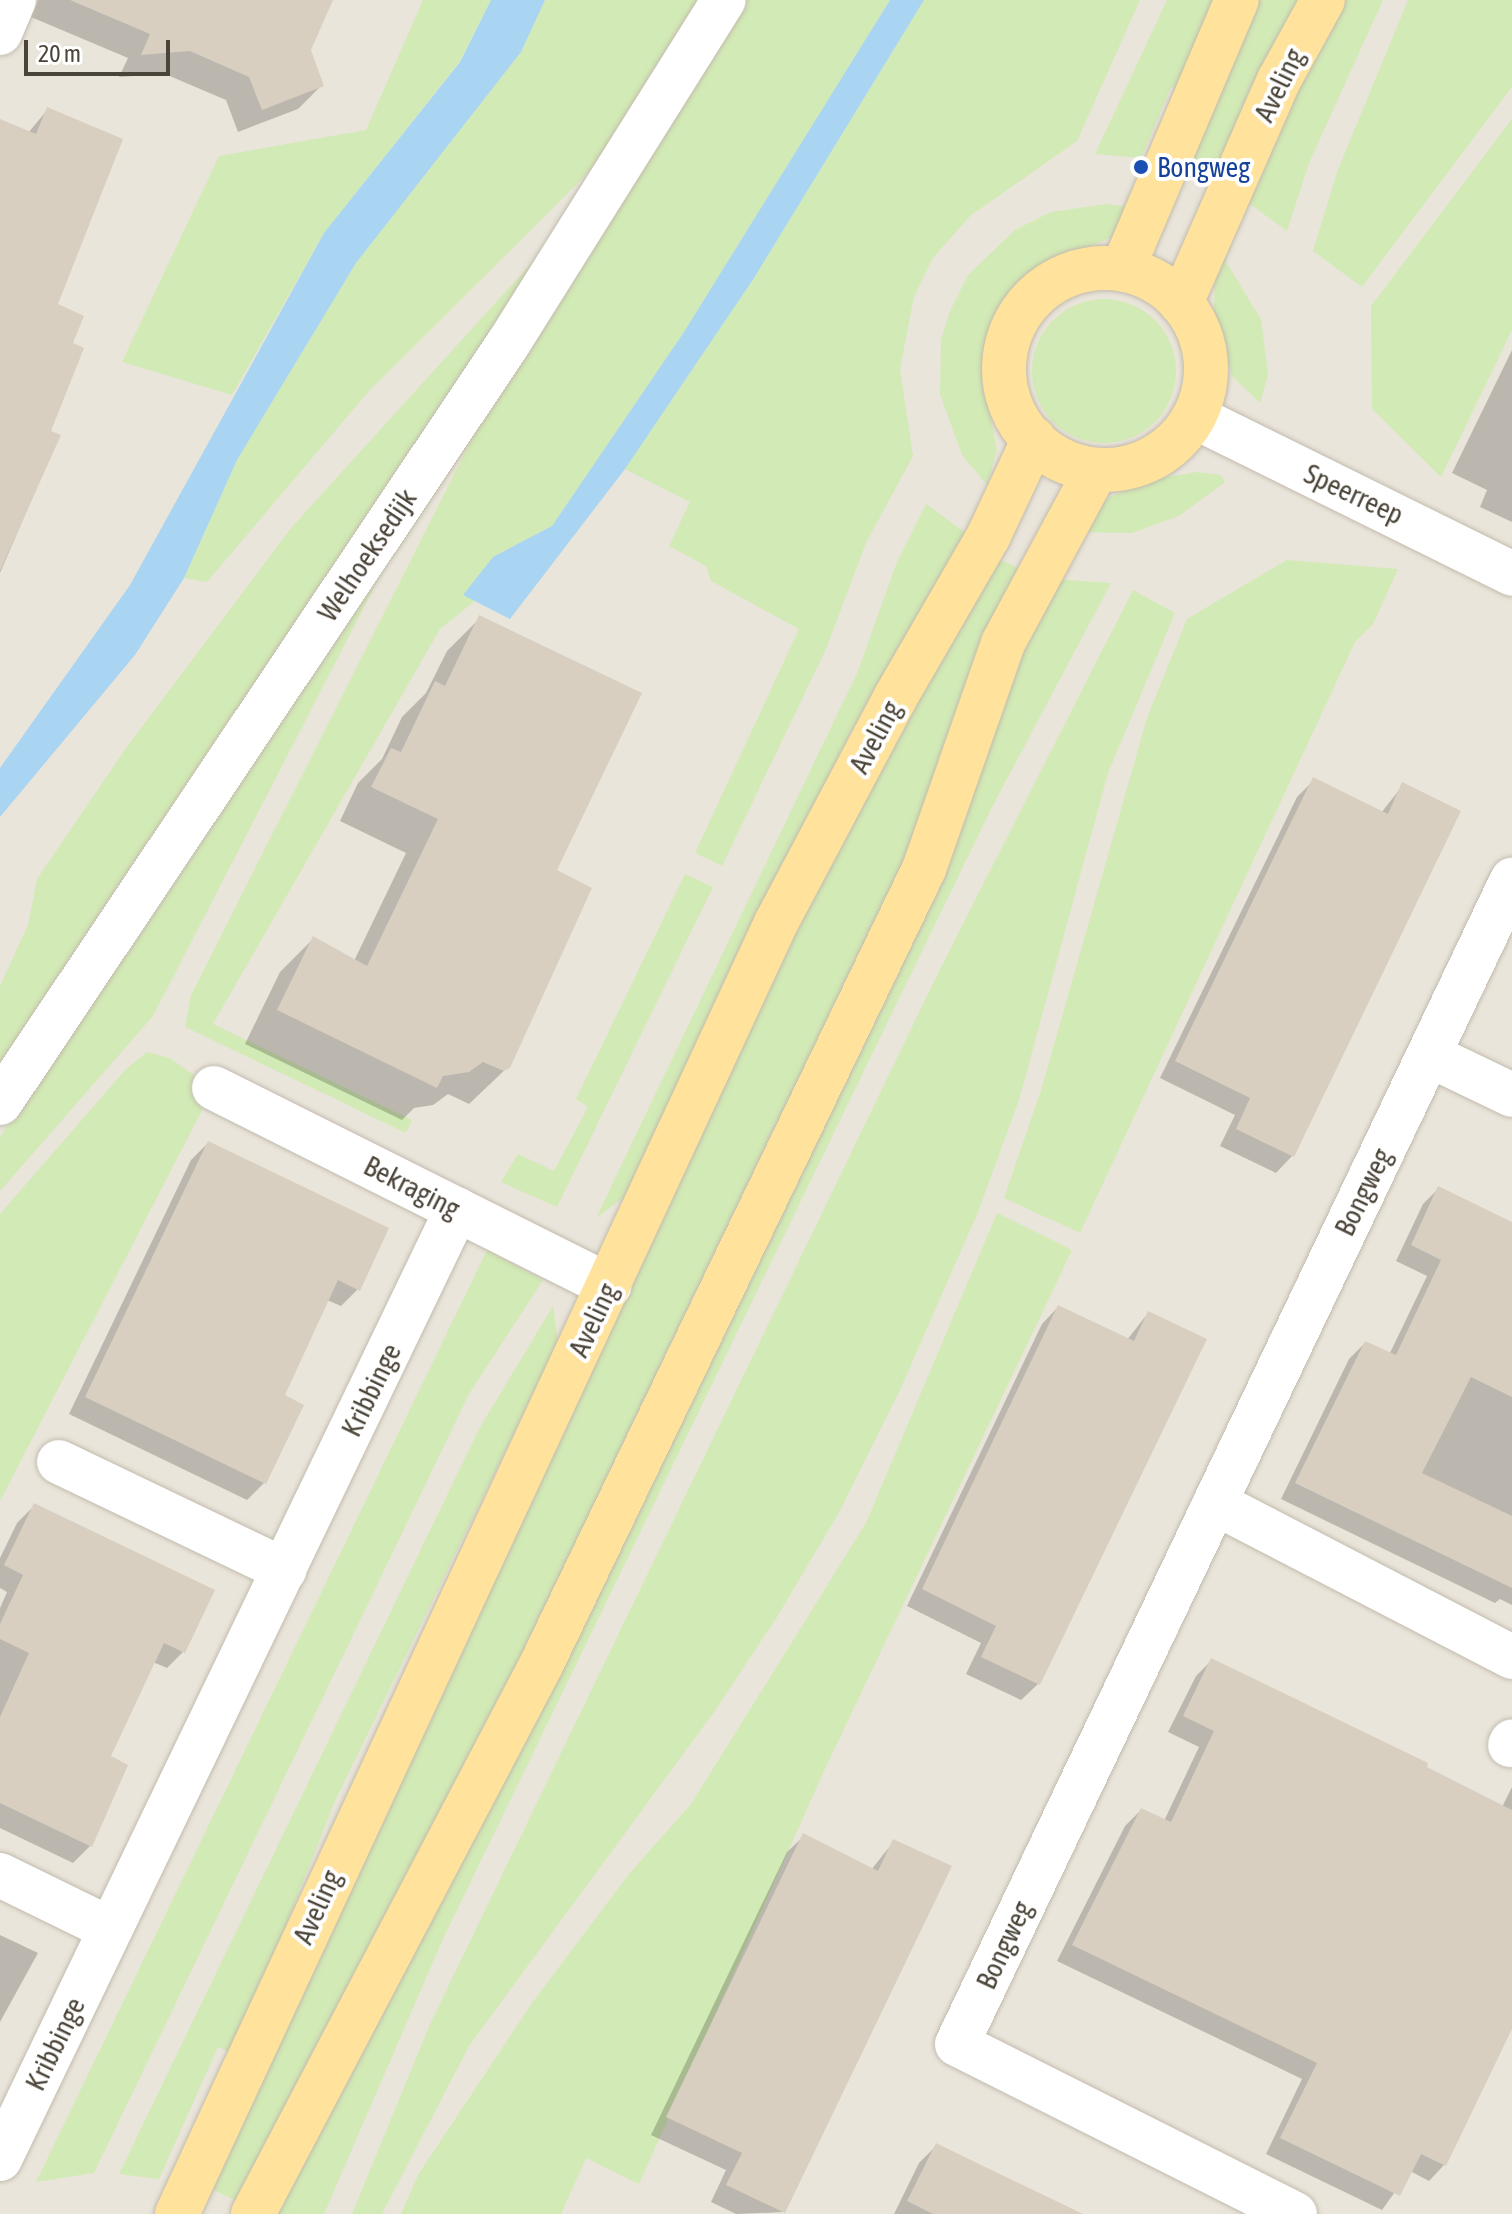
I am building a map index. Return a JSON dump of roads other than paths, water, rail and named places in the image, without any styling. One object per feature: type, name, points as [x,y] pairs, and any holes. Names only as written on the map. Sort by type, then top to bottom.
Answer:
[{"type":"main road","points":[[1123,268],[1237,0]]},
{"type":"main road","name":"Aveling","points":[[1181,303],[1279,80],[1323,0]]},
{"type":"main road","points":[[1123,268],[1155,281],[1181,303],[1205,357],[1204,388],[1195,417],[1185,434],[1154,459],[1096,470],[1063,459],[1034,439],[1011,407],[1005,388],[1005,349],[1019,312],[1065,274],[1123,268]]},
{"type":"main road","name":"Aveling","points":[[177,2214],[777,921],[895,698],[989,535],[1034,439]]},
{"type":"main road","points":[[253,2214],[542,1663],[924,869],[1003,643],[1096,470]]},
{"type":"street","points":[[0,33],[14,0]]},
{"type":"street","name":"Welhoeksedijk","points":[[0,1103],[508,344],[724,0]]},
{"type":"street","name":"Speerreep","points":[[1195,417],[1512,574]]},
{"type":"street","name":"Bongweg","points":[[1295,2214],[957,2044],[1512,880]]},
{"type":"street","points":[[1429,1055],[1512,1095]]},
{"type":"street","name":"Bekraging","points":[[214,1088],[609,1286]]},
{"type":"street","name":"Kribbinge","points":[[0,2159],[457,1209]]},
{"type":"street","points":[[59,1462],[284,1570]]},
{"type":"street","points":[[1215,1503],[1512,1657]]},
{"type":"street","points":[[0,1875],[110,1929]]},
{"type":"water","points":[[491,0],[545,0],[521,52],[356,263],[237,460],[184,578],[135,655],[0,817],[0,768],[130,585],[324,233],[460,62]]},
{"type":"water","points":[[890,0],[924,0],[754,278],[625,469],[510,619],[463,595],[493,557],[552,526],[684,332]]},
{"type":"place","name":"Bongweg","points":[[1141,167]]}]
